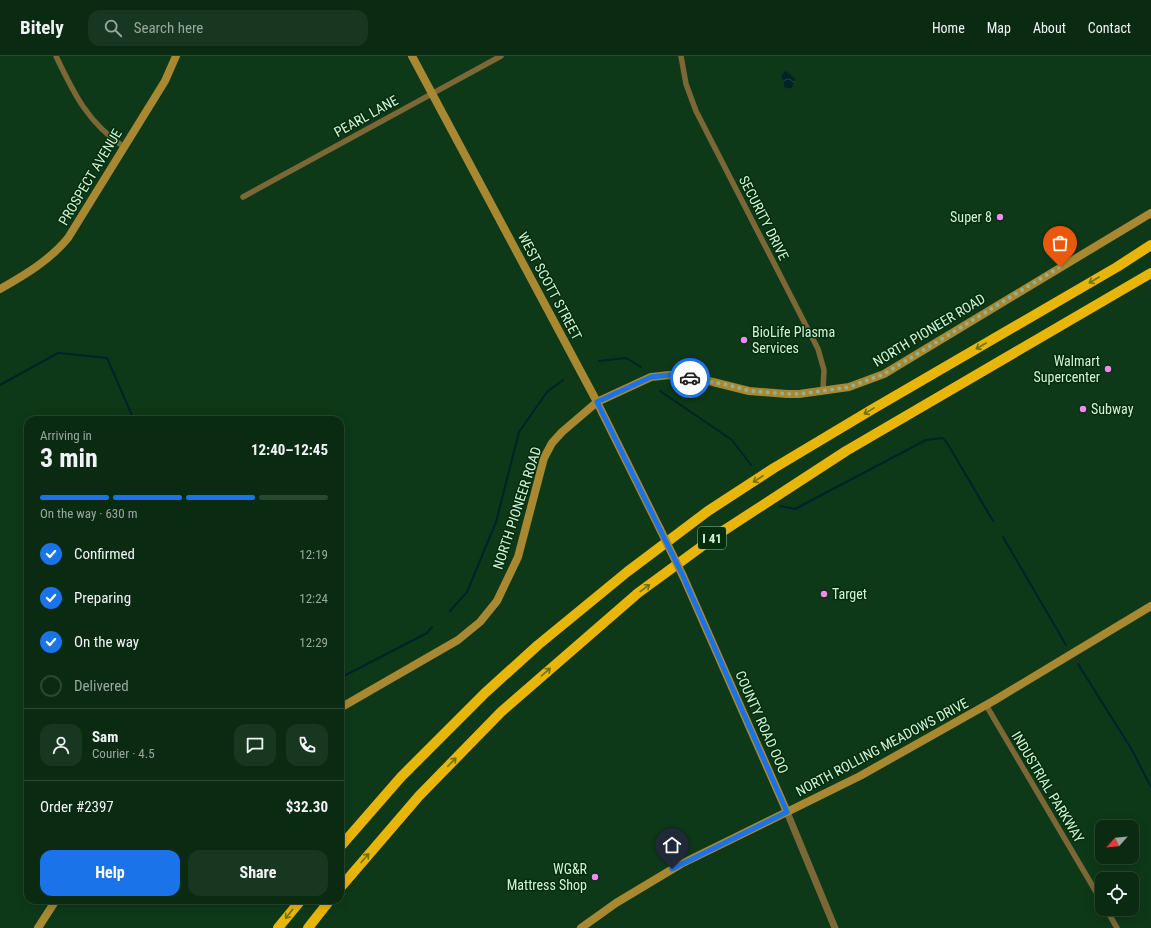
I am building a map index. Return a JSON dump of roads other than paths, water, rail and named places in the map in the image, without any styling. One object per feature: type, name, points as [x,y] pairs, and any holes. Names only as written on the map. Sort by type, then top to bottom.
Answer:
[{"type":"highway","points":[[1117,267],[1151,242]]},
{"type":"highway","name":"I 41","points":[[344,842],[401,777],[491,688],[538,645],[621,577],[702,516],[774,468],[1151,246]]},
{"type":"highway","name":"I 41","points":[[344,883],[419,796],[501,712],[638,593],[720,533],[846,451],[1151,273]]},
{"type":"highway","points":[[1097,304],[1151,280]]},
{"type":"highway","points":[[278,928],[297,904]]},
{"type":"highway","points":[[308,928],[327,904]]},
{"type":"main road","name":"PROSPECT AVENUE","points":[[0,289],[34,269],[64,243],[80,220],[165,81],[176,56]]},
{"type":"main road","name":"WEST SCOTT STREET","points":[[412,56],[597,402],[660,529]]},
{"type":"main road","name":"NORTH PIONEER ROAD","points":[[344,706],[458,640],[480,622],[497,601],[518,557],[544,458],[552,443],[562,432],[597,402],[650,377],[670,375],[709,381],[750,391],[787,394],[800,394],[849,387],[884,374],[1151,214]]},
{"type":"main road","name":"COUNTY ROAD OOO","points":[[660,529],[683,576],[787,812]]},
{"type":"main road","name":"NORTH ROLLING MEADOWS DRIVE","points":[[581,928],[616,903],[682,864],[860,776],[986,705],[1151,606]]},
{"type":"main road","points":[[38,928],[53,904]]},
{"type":"street","points":[[56,56],[72,90],[85,111],[105,133],[124,147]]},
{"type":"street","name":"PEARL LANE","points":[[243,197],[501,56]]},
{"type":"street","name":"SECURITY DRIVE","points":[[681,56],[686,84],[696,111],[818,349],[824,370],[823,390]]},
{"type":"street","name":"INDUSTRIAL PARKWAY","points":[[986,705],[1095,890]]},
{"type":"street","name":"COUNTY ROAD OOO","points":[[787,812],[834,928]]},
{"type":"street","points":[[1110,916],[1118,928]]},
{"type":"water","points":[[787,71],[795,79],[792,88],[788,89],[784,87],[784,81],[781,77],[784,72]]},
{"type":"waterway","points":[[0,385],[58,353],[107,358],[132,416]]},
{"type":"waterway","points":[[599,361],[626,358],[641,367]]},
{"type":"waterway","points":[[450,611],[467,592],[496,522],[519,432],[547,392],[563,380]]},
{"type":"waterway","points":[[660,391],[732,440],[751,465]]},
{"type":"waterway","points":[[780,506],[795,509],[926,440],[943,438],[993,521]]},
{"type":"waterway","points":[[1003,537],[1066,645]]},
{"type":"waterway","points":[[344,676],[427,633],[432,627]]},
{"type":"waterway","points":[[1078,664],[1132,750],[1151,787]]},
{"type":"place","name":"Super 8","points":[[1000,217]]},
{"type":"place","name":"BioLife Plasma Services","points":[[744,340]]},
{"type":"place","name":"Walmart Supercenter","points":[[1108,369]]},
{"type":"place","name":"Subway","points":[[1083,409]]},
{"type":"place","name":"Target","points":[[824,594]]},
{"type":"place","name":"WG&R Mattress Shop","points":[[595,877]]}]
